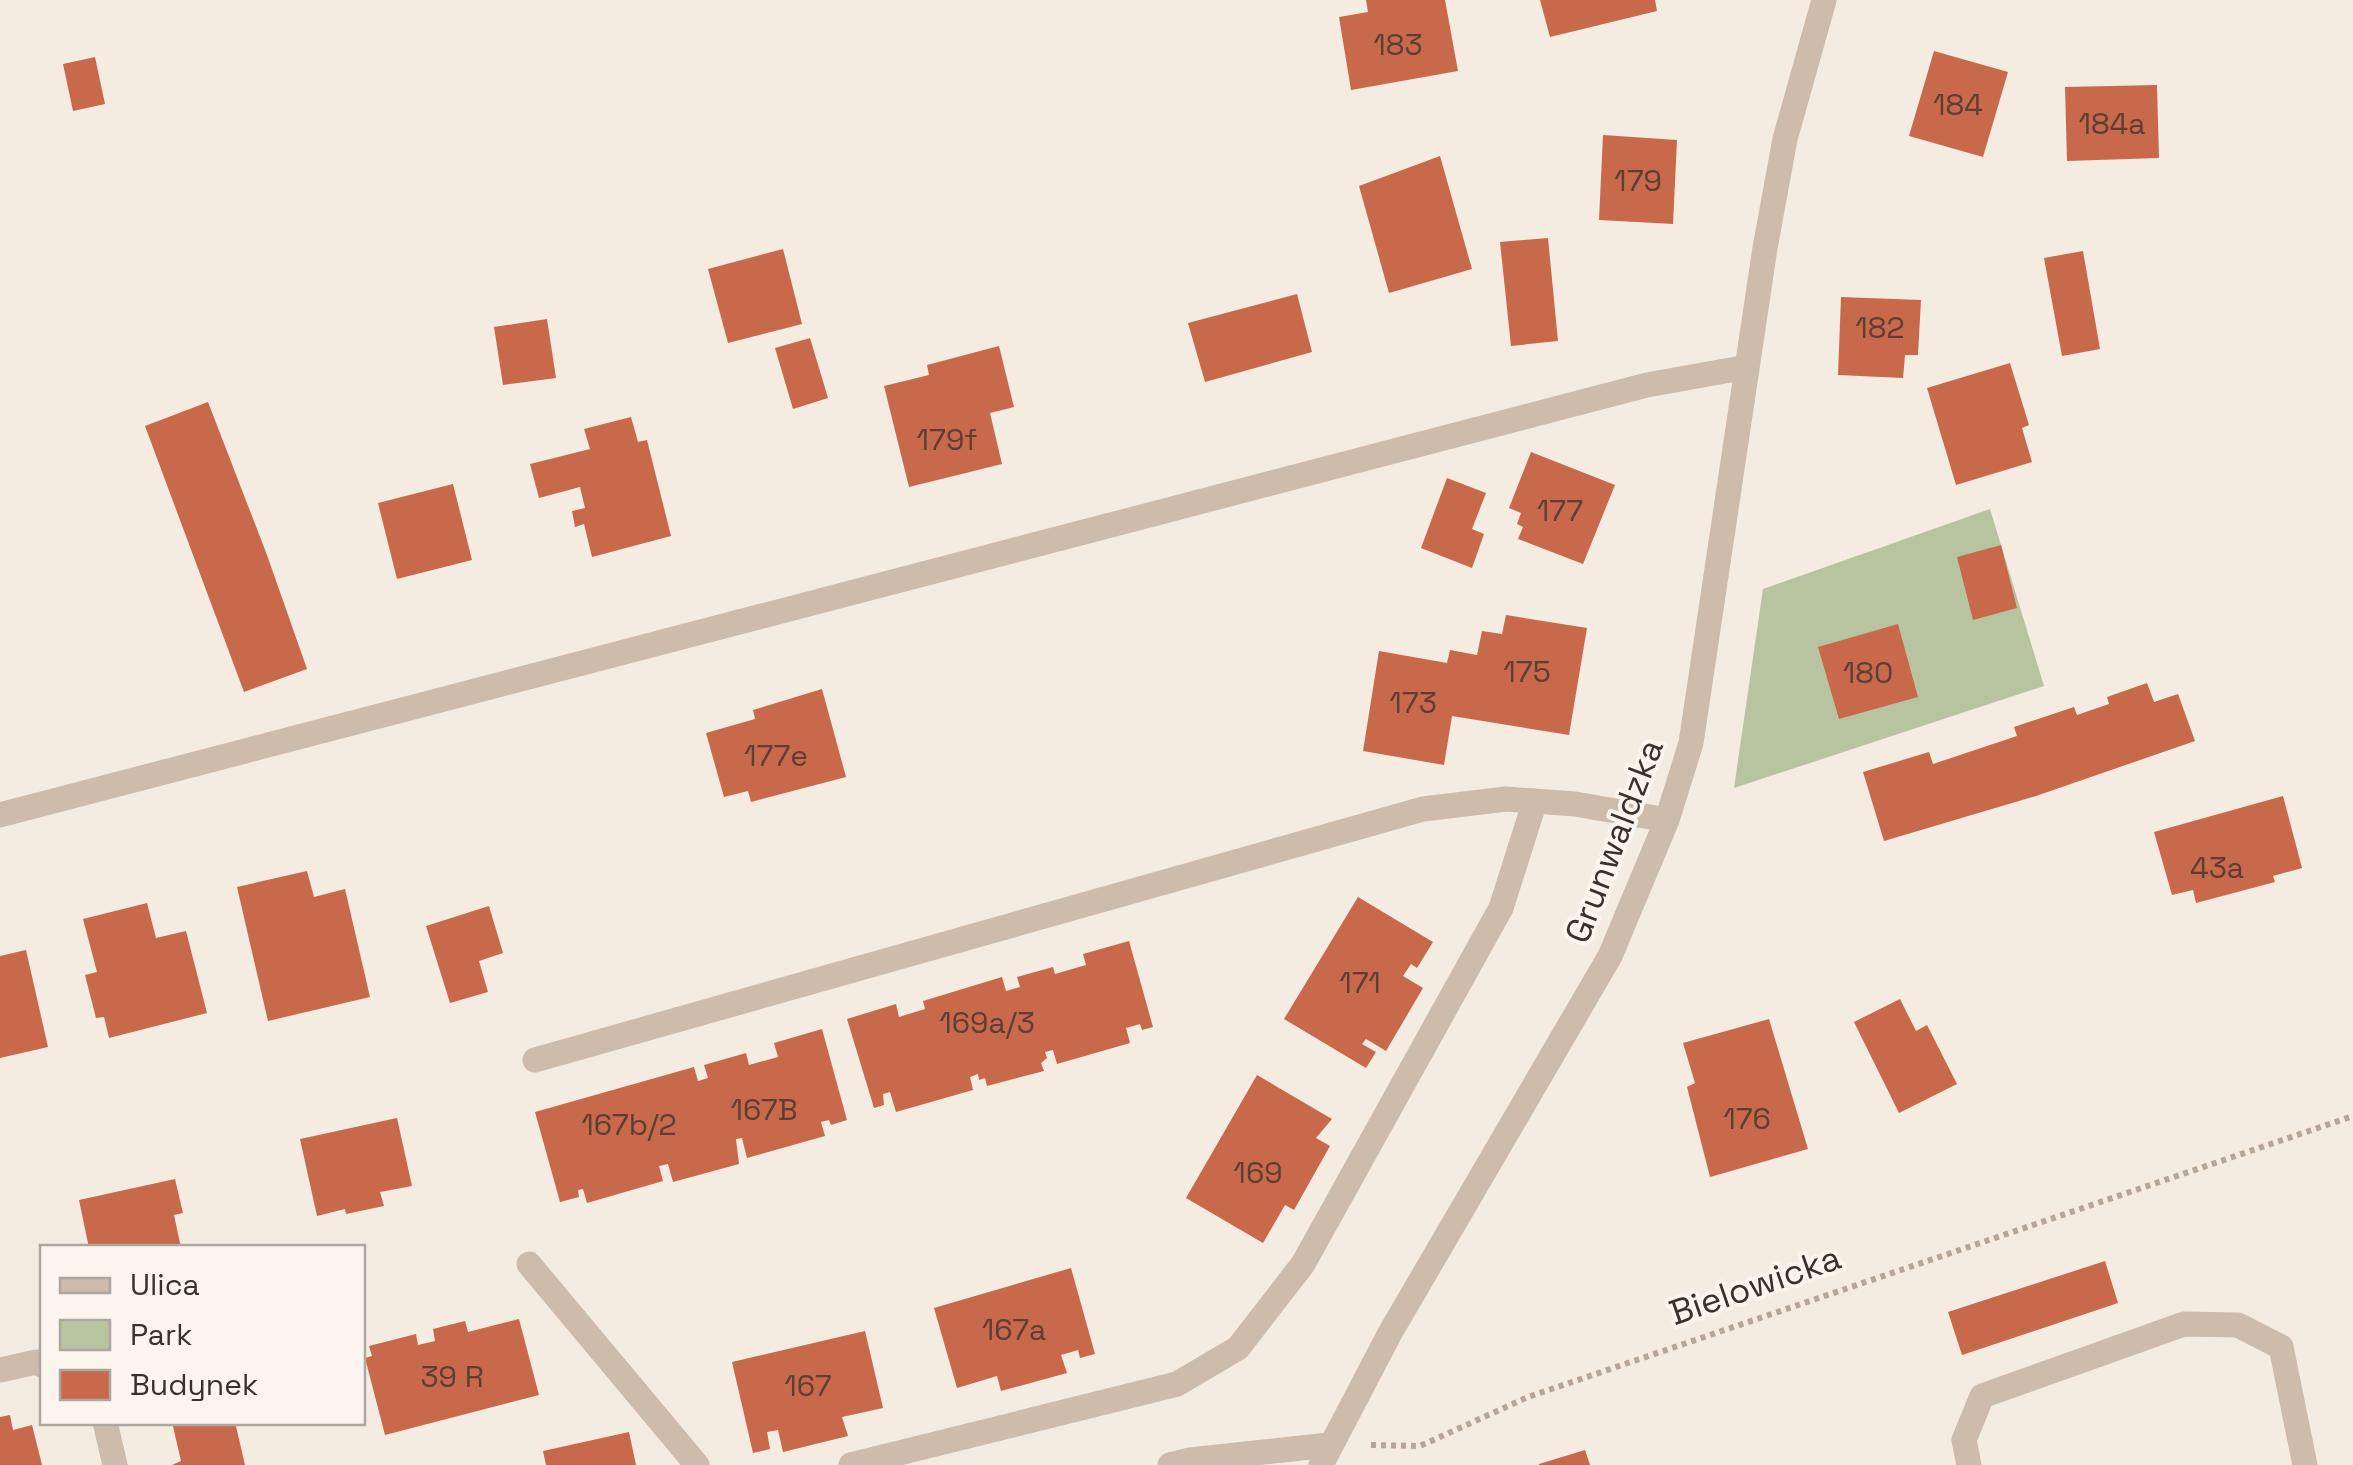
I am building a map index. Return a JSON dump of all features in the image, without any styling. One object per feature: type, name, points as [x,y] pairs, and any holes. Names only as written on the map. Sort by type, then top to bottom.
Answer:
[{"type":"street","name":"Grunwaldzka","points":[[1325,1455],[1390,1333],[1610,956],[1667,820],[1691,743],[1785,139],[1824,0]]},
{"type":"street","points":[[0,816],[1647,385],[1748,367]]},
{"type":"street","points":[[535,1060],[1422,809],[1506,799],[1576,804],[1667,820]]},
{"type":"street","points":[[851,1465],[1177,1384],[1238,1348],[1303,1264],[1501,908],[1535,801]]},
{"type":"street","points":[[529,1264],[697,1465]]},
{"type":"street","points":[[1969,1465],[1964,1440],[1982,1396],[2184,1324],[2238,1325],[2281,1346],[2306,1465]]},
{"type":"street","points":[[0,1370],[40,1364]]},
{"type":"street","points":[[106,1425],[115,1465]]},
{"type":"street","points":[[1170,1465],[1190,1460],[1325,1455]]},
{"type":"path","name":"Bielowicka","points":[[1325,1455],[1420,1446],[1528,1397],[2353,1116]]},
{"type":"green space","points":[[1990,509],[2044,686],[1734,788],[1763,589]]},
{"type":"building","points":[[1366,0],[1445,0],[1458,71],[1351,90],[1339,17],[1368,12]]},
{"type":"building","points":[[1540,0],[1655,0],[1657,11],[1550,37]]},
{"type":"building","points":[[1934,51],[2008,72],[1983,157],[1909,136]]},
{"type":"building","points":[[95,57],[105,104],[73,111],[63,64]]},
{"type":"building","points":[[2157,85],[2159,158],[2067,161],[2065,87]]},
{"type":"building","points":[[1603,135],[1677,140],[1673,224],[1599,220]]},
{"type":"building","points":[[1440,156],[1472,269],[1389,293],[1359,186]]},
{"type":"building","points":[[1548,238],[1558,341],[1511,346],[1500,242]]},
{"type":"building","points":[[783,249],[802,324],[728,343],[708,269]]},
{"type":"building","points":[[2083,251],[2100,349],[2062,356],[2044,258]]},
{"type":"building","points":[[1297,294],[1312,352],[1205,382],[1188,323]]},
{"type":"building","points":[[1841,297],[1921,300],[1918,355],[1905,355],[1903,378],[1838,375]]},
{"type":"building","points":[[547,319],[556,378],[503,385],[494,327]]},
{"type":"building","points":[[810,338],[828,398],[793,409],[775,348]]},
{"type":"building","points":[[999,346],[1014,407],[990,413],[1002,464],[909,487],[884,386],[929,375],[927,365]]},
{"type":"building","points":[[2010,363],[2029,425],[2022,428],[2032,462],[1956,485],[1927,388]]},
{"type":"building","points":[[208,402],[307,669],[244,692],[145,426]]},
{"type":"building","points":[[631,417],[638,442],[647,440],[671,536],[592,557],[584,524],[575,527],[572,511],[585,508],[580,487],[539,498],[530,464],[590,449],[584,429]]},
{"type":"building","points":[[1531,452],[1615,485],[1583,564],[1518,539],[1523,527],[1517,524],[1521,513],[1509,508]]},
{"type":"building","points":[[1447,478],[1486,493],[1472,529],[1484,534],[1472,568],[1421,548]]},
{"type":"building","points":[[453,484],[472,560],[397,579],[378,503]]},
{"type":"building","points":[[2001,545],[2017,608],[1973,620],[1957,557]]},
{"type":"building","points":[[1506,615],[1587,628],[1569,735],[1452,716],[1444,765],[1363,751],[1379,651],[1447,663],[1450,650],[1477,655],[1482,631],[1502,634]]},
{"type":"building","points":[[1898,624],[1918,697],[1839,719],[1818,647]]},
{"type":"building","points":[[2147,683],[2154,702],[2178,694],[2195,741],[2036,796],[1884,841],[1863,772],[1929,752],[1933,764],[2017,736],[2014,727],[2074,707],[2077,715],[2109,704],[2107,697]]},
{"type":"building","points":[[822,689],[846,777],[751,802],[748,791],[724,797],[706,733],[755,719],[753,710]]},
{"type":"building","points":[[2283,796],[2302,868],[2273,876],[2275,882],[2196,903],[2193,890],[2172,895],[2154,832]]},
{"type":"building","points":[[307,871],[314,897],[345,889],[370,997],[268,1021],[237,887]]},
{"type":"building","points":[[1358,897],[1433,942],[1417,968],[1411,964],[1403,976],[1423,988],[1386,1051],[1366,1039],[1362,1044],[1376,1052],[1366,1068],[1284,1019]]},
{"type":"building","points":[[147,903],[156,938],[186,931],[207,1013],[109,1038],[104,1017],[96,1018],[85,975],[97,972],[83,919]]},
{"type":"building","points":[[489,906],[503,953],[479,961],[488,992],[450,1003],[426,926]]},
{"type":"building","points":[[1129,941],[1153,1027],[1142,1030],[1140,1024],[1126,1028],[1130,1043],[1057,1064],[1053,1050],[1045,1052],[1047,1058],[1041,1063],[1044,1071],[987,1086],[985,1078],[979,1080],[978,1074],[970,1077],[973,1090],[896,1112],[890,1092],[883,1094],[884,1105],[874,1108],[847,1019],[896,1004],[899,1017],[925,1009],[923,1001],[1002,977],[1006,991],[1020,987],[1017,977],[1053,967],[1055,974],[1086,965],[1083,954]]},
{"type":"building","points":[[26,950],[48,1047],[0,1058],[0,956]]},
{"type":"building","points":[[1900,999],[1916,1031],[1927,1025],[1957,1084],[1899,1113],[1854,1022]]},
{"type":"building","points":[[1769,1019],[1808,1149],[1710,1177],[1687,1087],[1695,1083],[1683,1043]]},
{"type":"building","points":[[822,1029],[847,1120],[831,1125],[829,1120],[821,1122],[825,1136],[747,1158],[742,1138],[736,1139],[739,1164],[673,1182],[668,1164],[659,1166],[663,1181],[587,1203],[583,1189],[578,1190],[579,1197],[560,1202],[535,1112],[694,1067],[698,1081],[708,1078],[704,1065],[746,1053],[749,1065],[778,1057],[774,1043]]},
{"type":"building","points":[[1257,1075],[1332,1119],[1316,1138],[1330,1146],[1294,1210],[1285,1205],[1263,1243],[1186,1198]]},
{"type":"building","points":[[397,1118],[412,1186],[380,1192],[384,1206],[317,1216],[300,1139]]},
{"type":"building","points":[[175,1179],[183,1213],[174,1215],[180,1245],[88,1245],[79,1200]]},
{"type":"building","points":[[2105,1261],[2118,1303],[1962,1355],[1948,1312]]},
{"type":"building","points":[[1071,1268],[1095,1354],[1080,1358],[1078,1350],[1061,1355],[1067,1373],[1001,1391],[997,1376],[957,1388],[934,1308]]},
{"type":"building","points":[[519,1319],[539,1395],[385,1435],[365,1358],[372,1356],[369,1346],[416,1334],[418,1345],[435,1341],[433,1329],[465,1321],[468,1332]]},
{"type":"building","points":[[865,1331],[883,1408],[842,1417],[848,1436],[783,1452],[778,1430],[767,1432],[770,1449],[753,1453],[732,1362]]},
{"type":"building","points":[[10,1415],[13,1430],[32,1425],[42,1465],[0,1465],[0,1417]]},
{"type":"building","points":[[173,1425],[236,1425],[245,1465],[172,1465],[181,1461]]},
{"type":"building","points":[[629,1432],[636,1465],[546,1465],[543,1451]]},
{"type":"building","points":[[1585,1450],[1590,1465],[1539,1465],[1539,1464]]}]
